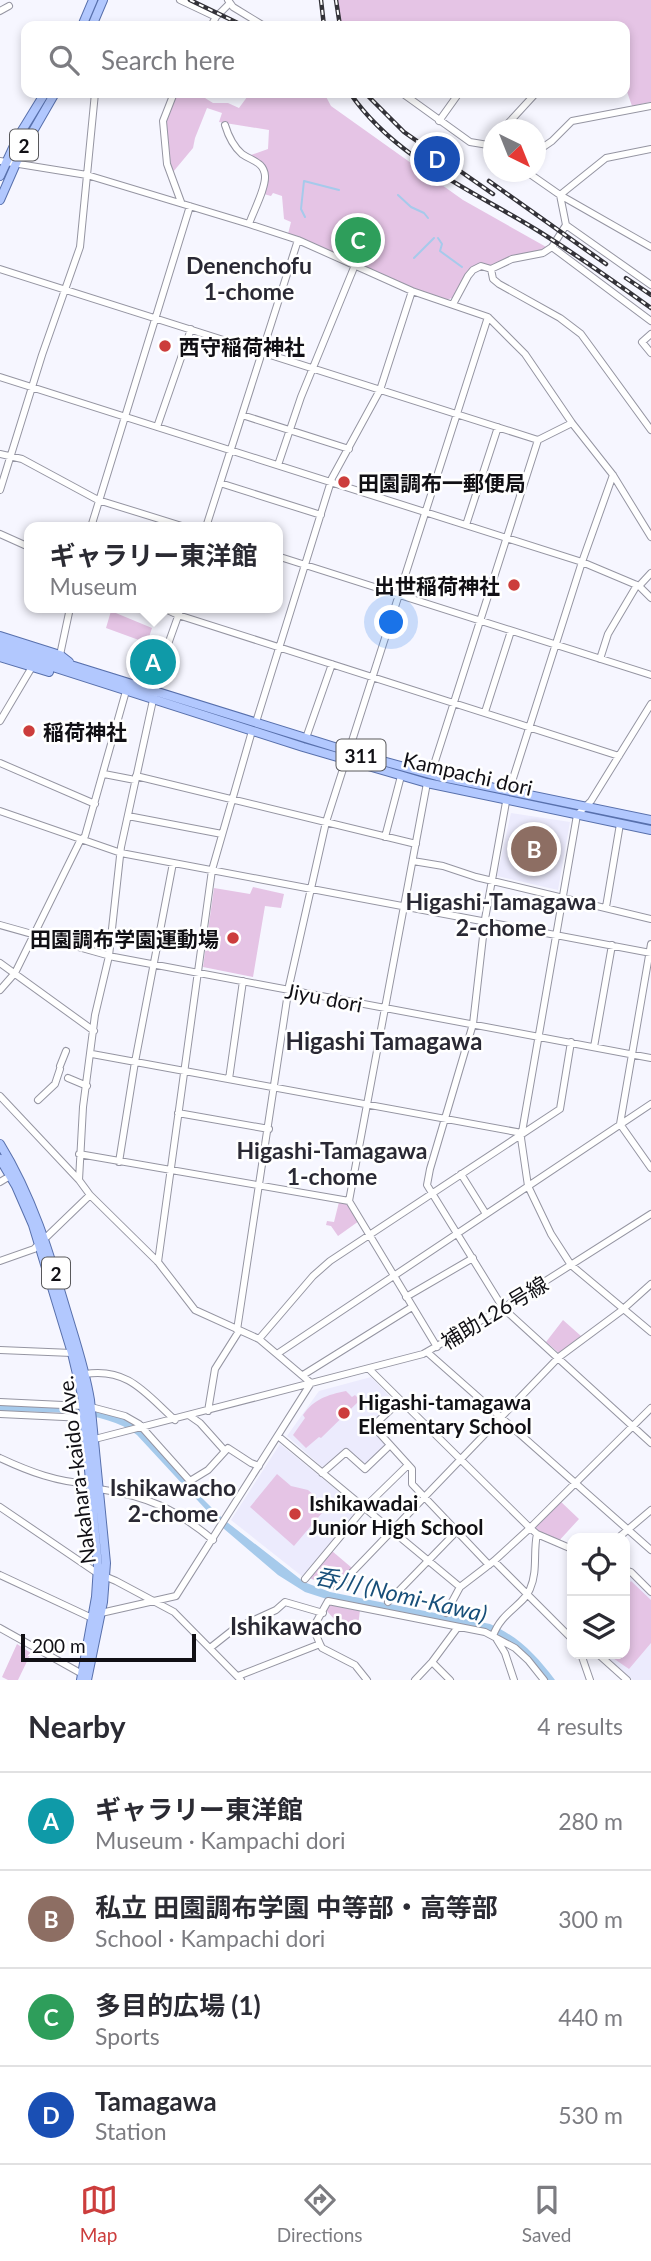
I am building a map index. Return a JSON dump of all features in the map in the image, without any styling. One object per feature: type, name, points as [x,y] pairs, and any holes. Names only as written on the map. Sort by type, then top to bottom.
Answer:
[{"type":"main road","points":[[84,21],[93,0]]},
{"type":"main road","points":[[94,21],[103,0]]},
{"type":"main road","name":"2","points":[[0,176],[42,98]]},
{"type":"main road","name":"2","points":[[0,200],[7,162],[52,98]]},
{"type":"main road","points":[[0,636],[60,655],[77,672]]},
{"type":"main road","name":"Kampachi dori","points":[[0,643],[126,691],[252,731],[431,774],[651,820]]},
{"type":"main road","name":"Kampachi dori","points":[[0,650],[155,690],[306,738],[401,776],[506,802],[651,830]]},
{"type":"main road","name":"311","points":[[0,657],[61,675],[77,672]]},
{"type":"main road","name":"Nakahara-kaido Ave.","points":[[0,1144],[22,1182],[85,1374],[87,1412],[99,1489],[102,1575],[101,1613],[84,1678]]},
{"type":"main road","name":"Nakahara-kaido Ave.","points":[[0,1159],[43,1242],[87,1412]]},
{"type":"main road","name":"Nakahara-kaido Ave.","points":[[84,1678],[92,1618],[102,1575],[90,1484],[91,1440]]},
{"type":"street","points":[[180,0],[216,16]]},
{"type":"street","points":[[214,21],[228,2],[256,21]]},
{"type":"street","points":[[0,11],[9,6]]},
{"type":"street","points":[[0,490],[80,247],[95,98]]},
{"type":"street","points":[[172,98],[163,121],[167,164],[181,202]]},
{"type":"street","points":[[409,98],[470,142],[483,143]]},
{"type":"street","points":[[439,121],[455,98]]},
{"type":"street","points":[[512,119],[531,98]]},
{"type":"street","points":[[546,145],[572,121],[651,106]]},
{"type":"street","points":[[225,125],[241,153],[258,162],[264,173],[264,183],[249,224]]},
{"type":"street","points":[[560,195],[606,158],[651,149]]},
{"type":"street","points":[[7,162],[87,175],[181,202],[298,240],[412,291],[488,317],[525,354],[572,423],[612,475],[651,537]]},
{"type":"street","points":[[541,182],[651,247]]},
{"type":"street","points":[[560,195],[566,225],[651,285]]},
{"type":"street","points":[[92,522],[190,206]]},
{"type":"street","points":[[453,304],[473,270],[481,267],[491,269],[512,259],[543,253],[552,247],[566,225]]},
{"type":"street","points":[[208,522],[298,240]]},
{"type":"street","points":[[552,247],[651,321]]},
{"type":"street","points":[[278,466],[312,369],[355,265]]},
{"type":"street","points":[[491,269],[493,279],[499,284],[561,318],[581,334],[651,430]]},
{"type":"street","points":[[0,270],[191,328],[538,440],[572,423]]},
{"type":"street","points":[[256,722],[331,482],[380,390],[412,291]]},
{"type":"street","points":[[208,1411],[215,1369],[238,1330],[288,990],[326,822],[488,317]]},
{"type":"street","points":[[157,427],[191,328]]},
{"type":"street","points":[[651,334],[642,342],[651,353]]},
{"type":"street","points":[[0,377],[582,562],[638,586],[651,598]]},
{"type":"street","points":[[242,415],[349,449]]},
{"type":"street","points":[[466,525],[498,428]]},
{"type":"street","points":[[431,774],[538,440]]},
{"type":"street","points":[[0,454],[22,459],[98,500],[169,522]]},
{"type":"street","points":[[509,791],[612,475]]},
{"type":"street","points":[[220,483],[321,515]]},
{"type":"street","points":[[0,534],[24,545]]},
{"type":"street","points":[[283,558],[651,675]]},
{"type":"street","points":[[600,659],[608,634],[638,586],[651,572]]},
{"type":"street","points":[[60,655],[70,613]]},
{"type":"street","points":[[79,1180],[79,1154],[95,1015],[109,956],[121,853],[155,690],[179,613]]},
{"type":"street","points":[[186,613],[280,647],[619,756]]},
{"type":"street","points":[[485,712],[512,631]]},
{"type":"street","points":[[306,738],[332,664]]},
{"type":"street","points":[[0,719],[32,667]]},
{"type":"street","points":[[0,990],[15,973],[83,839],[126,691]]},
{"type":"street","points":[[651,704],[648,715],[591,801],[576,815],[522,1133],[528,1186],[551,1234],[570,1265],[651,1332]]},
{"type":"street","points":[[158,1262],[212,870],[252,731]]},
{"type":"street","points":[[0,763],[95,804]]},
{"type":"street","points":[[104,774],[136,778],[232,799],[416,844]]},
{"type":"street","points":[[385,837],[401,776]]},
{"type":"street","points":[[427,783],[349,1201],[437,1347]]},
{"type":"street","points":[[506,802],[484,921],[473,1024],[427,1185],[503,1308],[651,1443]]},
{"type":"street","points":[[0,811],[121,853],[650,953]]},
{"type":"street","points":[[128,816],[222,834]]},
{"type":"street","points":[[606,907],[620,824]]},
{"type":"street","points":[[412,861],[443,866],[651,919]]},
{"type":"street","points":[[120,1161],[135,1062],[173,863]]},
{"type":"street","name":"Jiyu dori","points":[[0,925],[109,956],[651,1058]]},
{"type":"street","points":[[651,944],[620,1124],[651,1168]]},
{"type":"street","points":[[594,1047],[612,945]]},
{"type":"street","points":[[0,963],[94,1031]]},
{"type":"street","points":[[229,1079],[243,981]]},
{"type":"street","points":[[259,1339],[313,1276],[330,1261],[560,1109],[572,1042]]},
{"type":"street","points":[[38,1100],[55,1084],[66,1051]]},
{"type":"street","points":[[92,1054],[522,1133]]},
{"type":"street","points":[[68,1078],[87,1086]]},
{"type":"street","points":[[0,1096],[90,1195],[158,1262],[195,1310],[259,1339],[312,1383],[176,1596],[101,1613]]},
{"type":"street","points":[[277,1354],[651,1104]]},
{"type":"street","points":[[178,1113],[269,1129]]},
{"type":"street","points":[[79,1154],[349,1201]]},
{"type":"street","points":[[461,1174],[486,1214]]},
{"type":"street","points":[[0,1182],[10,1176]]},
{"type":"street","points":[[0,1261],[34,1250],[90,1195]]},
{"type":"street","name":"補助126号線","points":[[91,1440],[427,1352],[503,1308],[651,1214]]},
{"type":"street","points":[[406,1297],[473,1258]]},
{"type":"street","points":[[337,1588],[559,1357],[623,1309],[651,1284]]},
{"type":"street","points":[[303,1375],[412,1307]]},
{"type":"street","points":[[0,1350],[72,1353]]},
{"type":"street","points":[[427,1352],[651,1550]]},
{"type":"street","points":[[369,1369],[530,1528],[537,1534],[567,1547]]},
{"type":"street","points":[[85,1374],[106,1373],[129,1379],[175,1420]]},
{"type":"street","points":[[400,1401],[373,1426],[412,1469],[412,1484],[457,1531],[567,1634]]},
{"type":"street","points":[[0,1402],[125,1416],[143,1428],[190,1481],[208,1470],[228,1448],[251,1464],[259,1466]]},
{"type":"street","points":[[446,1613],[460,1587],[530,1528],[651,1408]]},
{"type":"street","points":[[0,1414],[87,1412]]},
{"type":"street","points":[[190,1416],[200,1423],[225,1451]]},
{"type":"street","points":[[278,1436],[460,1587]]},
{"type":"street","points":[[322,1473],[346,1452],[365,1469],[390,1445]]},
{"type":"street","points":[[0,1458],[41,1476],[90,1484]]},
{"type":"street","points":[[305,1579],[364,1508],[408,1465]]},
{"type":"street","points":[[99,1489],[159,1504],[187,1518],[213,1539]]},
{"type":"street","points":[[0,1507],[102,1575],[174,1612],[240,1679],[320,1644]]},
{"type":"street","points":[[624,1533],[651,1510]]},
{"type":"street","points":[[388,1602],[457,1531]]},
{"type":"street","points":[[514,1680],[505,1653],[495,1637],[496,1626],[530,1592],[536,1566],[537,1534]]},
{"type":"street","points":[[630,1573],[651,1592]]},
{"type":"street","points":[[0,1575],[92,1618]]},
{"type":"street","points":[[368,1680],[355,1665],[322,1648],[313,1628],[328,1601],[495,1637],[528,1660],[544,1680]]},
{"type":"street","points":[[210,1648],[234,1629],[276,1610],[285,1602],[323,1613]]},
{"type":"street","points":[[415,1680],[458,1627]]},
{"type":"street","points":[[0,1628],[84,1678]]},
{"type":"street","points":[[583,1659],[590,1680]]},
{"type":"street","points":[[604,1659],[627,1680]]},
{"type":"street","points":[[432,1662],[450,1680]]},
{"type":"shaded area","points":[[336,0],[651,0],[651,102],[632,106],[629,98],[630,21],[340,21]]},
{"type":"shaded area","points":[[176,98],[205,98],[213,103],[228,103],[239,108],[246,98],[327,98],[331,106],[463,200],[548,248],[492,267],[472,269],[454,297],[442,302],[288,234],[291,222],[284,219],[282,196],[260,193],[264,183],[261,165],[248,156],[268,149],[269,130],[219,122],[222,113],[207,108],[193,148],[173,172],[165,121]]},
{"type":"shaded area","points":[[110,613],[116,613],[152,628],[147,643],[106,628]]},
{"type":"shaded area","points":[[511,813],[570,822],[558,890],[497,876]]},
{"type":"shaded area","name":"田園調布学園運動場","points":[[253,887],[284,894],[281,908],[265,906],[253,977],[203,967],[214,888],[250,894]]},
{"type":"shaded area","points":[[339,1202],[348,1204],[359,1221],[338,1236],[331,1226],[326,1225],[327,1221],[334,1222]]},
{"type":"shaded area","points":[[563,1320],[581,1336],[559,1353],[546,1342]]},
{"type":"shaded area","name":"Higashi-tamagawa Elementary School","points":[[371,1377],[395,1402],[373,1423],[388,1445],[367,1465],[347,1449],[322,1467],[287,1436],[319,1391]]},
{"type":"shaded area","points":[[346,1391],[360,1400],[321,1438],[306,1448],[293,1435],[305,1418],[303,1415],[322,1398]]},
{"type":"shaded area","name":"Ishikawadai Junior High School","points":[[280,1444],[359,1508],[303,1577],[231,1520]]},
{"type":"shaded area","points":[[277,1474],[291,1486],[308,1490],[327,1507],[294,1546],[250,1507]]},
{"type":"shaded area","points":[[559,1500],[579,1519],[557,1543],[536,1532],[534,1527]]},
{"type":"shaded area","points":[[332,1551],[352,1568],[334,1587],[309,1578]]},
{"type":"shaded area","points":[[630,1578],[651,1597],[651,1680],[633,1680],[609,1659],[630,1659]]},
{"type":"shaded area","points":[[630,1582],[651,1600],[651,1643],[629,1669],[614,1659],[630,1659]]},
{"type":"shaded area","points":[[329,1602],[360,1610],[358,1626],[348,1634],[325,1609]]},
{"type":"shaded area","points":[[17,1644],[31,1653],[18,1680],[8,1680],[2,1677]]},
{"type":"water","points":[[0,1402],[75,1407],[127,1419],[146,1433],[196,1492],[223,1519],[304,1582],[330,1592],[490,1624],[526,1647],[555,1680],[546,1680],[532,1661],[487,1630],[339,1603],[305,1592],[278,1575],[223,1528],[137,1435],[123,1426],[90,1416],[0,1411]]},
{"type":"waterway","points":[[305,217],[301,209],[304,181],[339,190]]},
{"type":"waterway","points":[[398,195],[428,218]]},
{"type":"waterway","points":[[414,258],[434,238]]},
{"type":"waterway","points":[[438,238],[442,244],[440,251],[462,267]]},
{"type":"railway","points":[[190,0],[234,21]]},
{"type":"railway","points":[[321,0],[323,21]]},
{"type":"railway","points":[[336,0],[339,21]]},
{"type":"railway","points":[[354,98],[389,137],[412,155],[554,241],[651,308]]},
{"type":"railway","points":[[370,98],[404,132],[493,194]]},
{"type":"railway","points":[[490,182],[606,264]]},
{"type":"railway","points":[[626,278],[651,295]]},
{"type":"place","name":"Tamagawa","points":[[437,159]]},
{"type":"place","name":"多目的広場 (1)","points":[[358,240]]},
{"type":"place","name":"西守稲荷神社","points":[[165,346]]},
{"type":"place","name":"田園調布一郵便局","points":[[344,482]]},
{"type":"place","name":"出世稲荷神社","points":[[514,585]]},
{"type":"place","name":"ギャラリー東洋館","points":[[153,662]]},
{"type":"place","name":"稲荷神社","points":[[29,731]]},
{"type":"place","name":"私立 田園調布学園 中等部・高等部","points":[[534,849]]},
{"type":"place","name":"田園調布学園運動場","points":[[233,938]]},
{"type":"place","name":"Higashi-tamagawa Elementary School","points":[[344,1413]]},
{"type":"place","name":"Ishikawadai Junior High School","points":[[295,1514]]},
{"type":"district","name":"Denenchofu 1-chome","points":[[249,278]]},
{"type":"district","name":"Higashi-Tamagawa 2-chome","points":[[501,914]]},
{"type":"district","name":"Higashi Tamagawa","points":[[384,1040]]},
{"type":"district","name":"Higashi-Tamagawa 1-chome","points":[[332,1163]]},
{"type":"district","name":"Ishikawacho 2-chome","points":[[173,1500]]},
{"type":"district","name":"Ishikawacho","points":[[296,1625]]},
{"type":"water label","name":"呑川 (Nomi-Kawa)","points":[[401,1594]]}]
